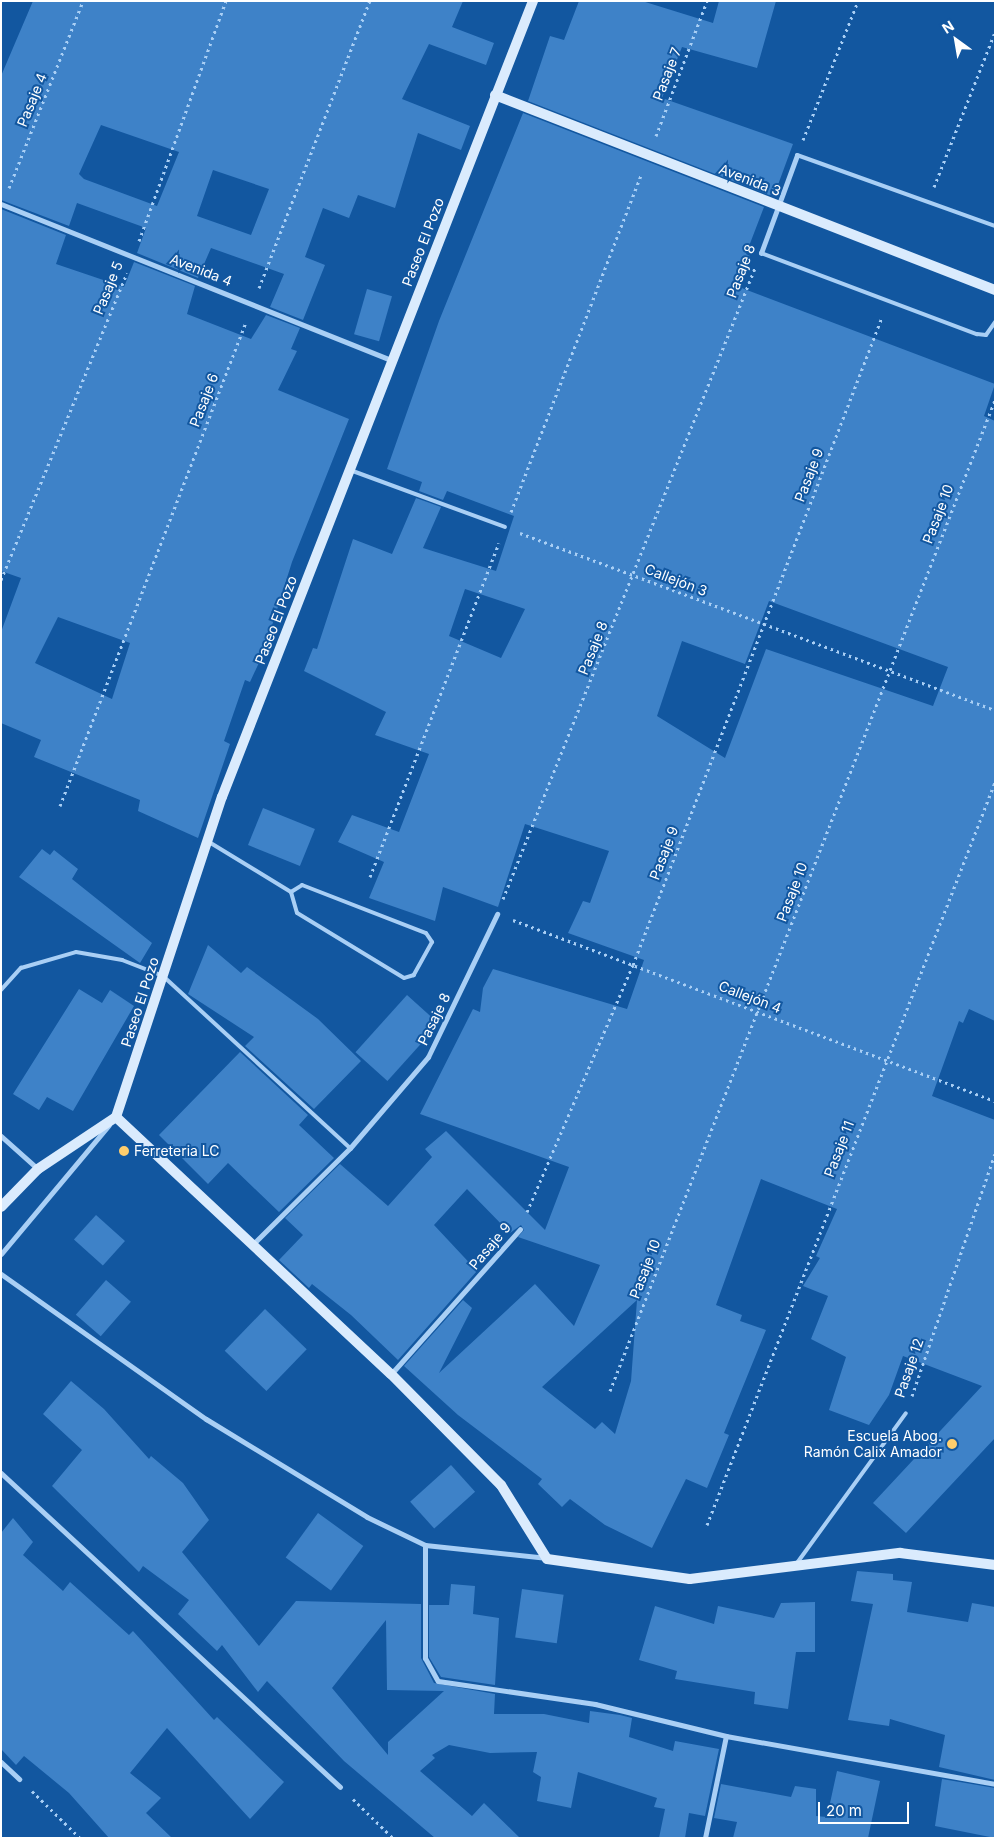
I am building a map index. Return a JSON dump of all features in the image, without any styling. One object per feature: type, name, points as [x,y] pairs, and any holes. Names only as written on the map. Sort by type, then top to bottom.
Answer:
[{"type":"street","name":"Paseo El Pozo","points":[[116,1117],[164,976],[207,840],[533,1]]},
{"type":"street","name":"Avenida 3","points":[[495,95],[995,290]]},
{"type":"street","name":"Pasaje 8","points":[[761,253],[797,155]]},
{"type":"street","name":"Avenida 4","points":[[2,204],[392,360]]},
{"type":"street","name":"Pasaje 8","points":[[252,1244],[350,1148],[428,1057],[497,914]]},
{"type":"street","points":[[1,1207],[38,1169],[116,1117]]},
{"type":"street","points":[[116,1117],[391,1374],[501,1485],[547,1558]]},
{"type":"street","points":[[1,1254],[116,1117]]},
{"type":"street","points":[[1,1136],[38,1169]]},
{"type":"street","name":"Pasaje 9","points":[[391,1374],[520,1229]]},
{"type":"street","points":[[1,1274],[206,1418],[367,1517],[425,1545],[547,1558],[690,1579],[797,1564],[900,1553],[995,1565]]},
{"type":"street","points":[[1,1473],[340,1787]]},
{"type":"street","points":[[425,1545],[425,1658],[438,1681],[595,1704],[726,1736],[995,1784]]},
{"type":"street","points":[[705,1838],[726,1736]]},
{"type":"street","points":[[1,1762],[19,1778]]},
{"type":"lane","points":[[797,155],[995,226]]},
{"type":"lane","points":[[761,253],[977,334],[986,335],[995,322]]},
{"type":"lane","points":[[350,469],[505,527]]},
{"type":"lane","points":[[207,840],[292,892],[297,913],[404,978],[414,975],[432,942],[426,933],[312,886],[292,892]]},
{"type":"lane","points":[[1,990],[21,968],[76,952],[122,960],[164,976],[350,1148]]},
{"type":"lane","name":"Pasaje 12","points":[[797,1564],[906,1413]]},
{"type":"path","name":"Pasaje 4","points":[[2,204],[83,1]]},
{"type":"path","name":"Pasaje 5","points":[[1,580],[133,257],[226,1]]},
{"type":"path","name":"Pasaje 6","points":[[60,806],[370,1]]},
{"type":"path","name":"Pasaje 7","points":[[649,155],[707,1]]},
{"type":"path","points":[[797,155],[858,1]]},
{"type":"path","points":[[928,203],[995,32]]},
{"type":"path","name":"Pasaje 8","points":[[497,914],[634,576],[761,253]]},
{"type":"path","name":"Pasaje 9","points":[[520,1229],[633,965],[890,300]]},
{"type":"path","name":"Pasaje 10","points":[[610,1391],[995,400]]},
{"type":"path","name":"Callejón 3","points":[[505,527],[763,625],[995,710]]},
{"type":"path","name":"Pasaje 11","points":[[706,1525],[885,1060],[995,782]]},
{"type":"path","name":"Callejón 4","points":[[497,914],[995,1101]]},
{"type":"path","name":"Pasaje 12","points":[[906,1413],[995,1154]]},
{"type":"path","points":[[19,1778],[80,1838]]},
{"type":"path","points":[[340,1787],[393,1838]]},
{"type":"building","points":[[33,1],[463,1],[452,27],[494,43],[486,65],[429,44],[402,99],[470,126],[461,150],[418,133],[395,208],[358,195],[349,218],[323,208],[305,257],[325,265],[303,320],[270,307],[284,274],[211,248],[198,278],[137,253],[146,228],[77,203],[69,226],[1,200],[1,76]],"holes":[[[101,125],[179,152],[157,206],[84,179],[79,174]],[[213,170],[269,189],[251,235],[197,216]]]},
{"type":"building","points":[[579,1],[642,1],[713,23],[719,1],[776,1],[757,68],[682,47],[662,98],[793,144],[775,193],[769,195],[528,101],[550,36],[564,40]]},
{"type":"building","points":[[523,113],[764,207],[746,254],[750,256],[739,287],[995,384],[984,416],[995,421],[995,1021],[969,1009],[963,1023],[959,1021],[932,1096],[995,1120],[995,1438],[906,1533],[873,1503],[982,1386],[903,1356],[889,1395],[869,1425],[829,1410],[846,1357],[811,1339],[828,1296],[803,1286],[820,1258],[816,1256],[837,1209],[761,1179],[716,1305],[742,1315],[740,1321],[766,1330],[724,1433],[729,1435],[707,1488],[686,1479],[652,1548],[605,1525],[570,1499],[562,1507],[538,1484],[542,1479],[458,1415],[404,1366],[463,1300],[472,1308],[439,1373],[535,1284],[574,1326],[600,1265],[518,1237],[524,1230],[521,1225],[510,1233],[467,1189],[434,1225],[477,1271],[398,1360],[351,1315],[312,1284],[309,1288],[279,1260],[303,1235],[285,1218],[340,1164],[388,1206],[432,1157],[425,1149],[446,1131],[545,1230],[569,1167],[420,1114],[473,1009],[480,1012],[483,988],[493,969],[627,1009],[644,960],[568,933],[583,901],[590,903],[609,851],[525,824],[498,907],[443,887],[435,921],[369,898],[384,862],[338,842],[352,815],[399,832],[429,754],[375,735],[386,712],[304,671],[313,648],[317,649],[353,539],[392,554],[416,498],[441,507],[423,548],[496,571],[514,516],[447,491],[443,500],[419,491],[422,482],[387,469],[439,321]],"holes":[[[465,589],[525,609],[501,658],[449,636]],[[769,601],[948,667],[933,706],[766,649],[725,758],[657,716],[682,641],[745,664]],[[637,1300],[631,1381],[615,1434],[602,1422],[595,1429],[542,1387]]]},
{"type":"building","points":[[1,209],[66,235],[56,264],[124,287],[134,262],[195,286],[187,314],[251,339],[266,315],[300,328],[291,349],[297,351],[278,390],[349,419],[292,562],[263,654],[250,682],[245,680],[224,741],[230,744],[198,838],[138,811],[140,800],[34,757],[41,740],[1,723],[1,632],[21,578],[1,571]],"holes":[[[58,617],[130,643],[112,699],[35,663]]]},
{"type":"building","points":[[367,289],[392,296],[379,341],[354,334]]},
{"type":"building","points":[[263,808],[315,829],[300,866],[248,845]]},
{"type":"building","points":[[42,849],[50,855],[54,850],[78,869],[72,879],[152,943],[140,963],[19,877]]},
{"type":"building","points":[[208,945],[241,973],[247,967],[318,1019],[361,1061],[314,1109],[245,1046],[254,1037],[188,994]]},
{"type":"building","points":[[79,989],[102,1003],[110,990],[134,1006],[73,1111],[47,1097],[39,1110],[13,1094]]},
{"type":"building","points":[[407,995],[439,1024],[387,1081],[355,1052]]},
{"type":"building","points":[[240,1052],[308,1115],[299,1125],[334,1158],[279,1212],[228,1163],[208,1184],[159,1135]]},
{"type":"building","points":[[96,1215],[125,1241],[103,1266],[74,1240]]},
{"type":"building","points":[[106,1280],[131,1302],[101,1336],[76,1315]]},
{"type":"building","points":[[265,1309],[307,1349],[266,1391],[225,1351]]},
{"type":"building","points":[[71,1381],[104,1409],[149,1459],[151,1456],[183,1483],[209,1520],[182,1552],[259,1646],[296,1601],[421,1604],[421,1658],[434,1683],[495,1694],[494,1714],[544,1714],[589,1723],[590,1711],[620,1715],[632,1718],[629,1737],[673,1751],[675,1741],[719,1749],[705,1816],[689,1813],[685,1838],[659,1838],[665,1809],[654,1807],[657,1798],[578,1772],[571,1808],[537,1801],[541,1777],[533,1772],[537,1752],[490,1753],[449,1745],[432,1755],[435,1758],[420,1771],[472,1816],[484,1803],[520,1838],[435,1838],[344,1761],[267,1681],[258,1692],[222,1645],[217,1651],[178,1614],[189,1600],[143,1566],[139,1572],[52,1486],[82,1450],[43,1414]],"holes":[[[386,1620],[387,1690],[444,1691],[388,1742],[388,1755],[332,1688]]]},
{"type":"building","points":[[451,1465],[475,1492],[434,1529],[410,1502]]},
{"type":"building","points":[[318,1513],[363,1546],[331,1590],[286,1557]]},
{"type":"building","points":[[13,1518],[33,1542],[23,1555],[63,1591],[70,1582],[129,1635],[133,1631],[214,1720],[217,1717],[284,1782],[250,1819],[167,1728],[130,1773],[161,1798],[146,1813],[172,1838],[109,1838],[69,1793],[24,1756],[16,1765],[1,1749],[1,1533]]},
{"type":"building","points":[[857,1571],[893,1574],[893,1580],[912,1582],[907,1612],[968,1622],[972,1603],[995,1607],[995,1780],[939,1767],[945,1735],[890,1719],[889,1726],[848,1720],[873,1604],[851,1601]]},
{"type":"building","points":[[451,1584],[475,1586],[473,1614],[499,1618],[495,1685],[441,1677],[429,1657],[429,1605],[449,1605]]},
{"type":"building","points":[[522,1589],[564,1595],[557,1643],[515,1638]]},
{"type":"building","points":[[815,1602],[815,1652],[796,1652],[788,1709],[754,1704],[755,1692],[675,1679],[677,1671],[639,1660],[655,1606],[714,1624],[718,1606],[774,1618],[781,1603]]},
{"type":"building","points":[[837,1771],[880,1781],[868,1838],[733,1838],[737,1822],[714,1818],[721,1784],[791,1797],[795,1786],[816,1789],[816,1816],[827,1817]]},
{"type":"building","points":[[942,1779],[995,1788],[995,1838],[935,1826]]},
{"type":"place","name":"Ferreteria LC","points":[[124,1151]]},
{"type":"place","name":"Escuela Abog. Ramón Calix Amador","points":[[952,1444]]}]
